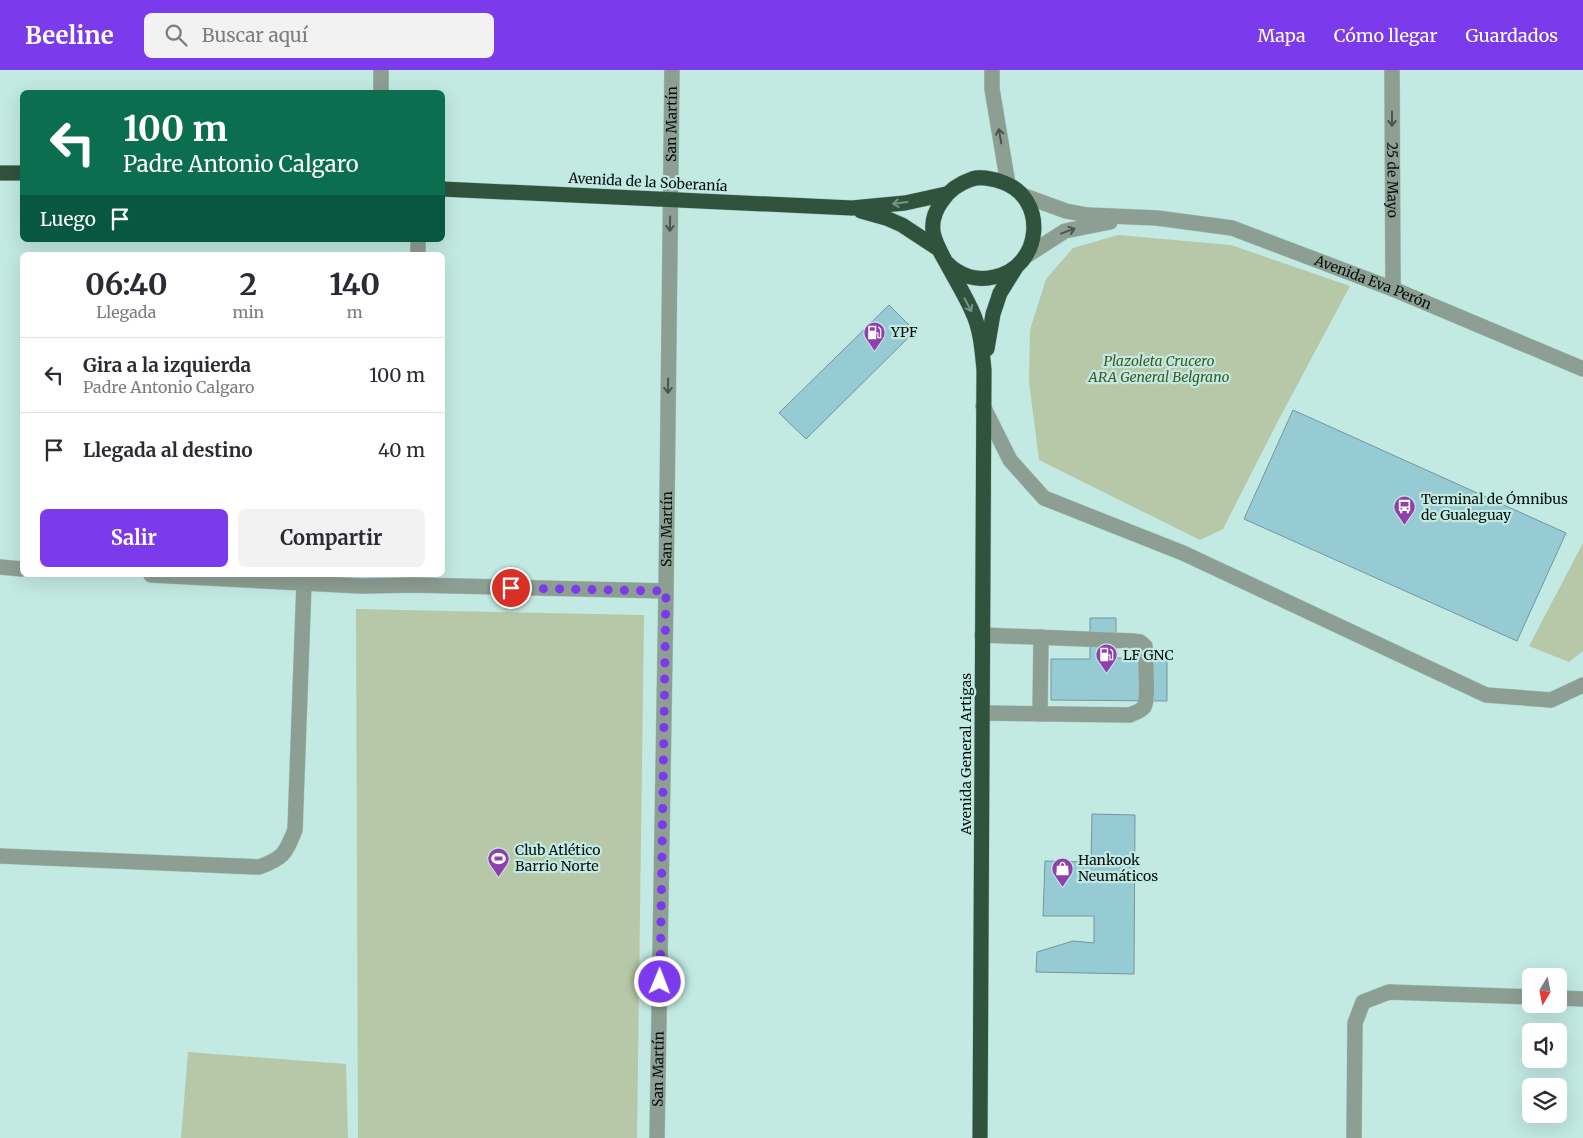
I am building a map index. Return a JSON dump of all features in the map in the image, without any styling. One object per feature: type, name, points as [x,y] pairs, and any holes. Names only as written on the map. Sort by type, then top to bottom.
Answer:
[{"type":"highway","points":[[0,172],[20,173]]},
{"type":"highway","points":[[976,178],[992,178],[1008,184],[1022,195],[1031,209],[1035,225],[1033,241],[1026,256],[1015,269],[1001,276],[986,279],[971,277],[957,271],[946,262],[937,248],[933,234],[938,206],[946,194],[960,184],[976,178]]},
{"type":"highway","name":"Avenida de la Soberanía","points":[[445,189],[852,208],[905,203],[946,194]]},
{"type":"highway","name":"Avenida de la Soberanía","points":[[852,208],[902,225],[937,248]]},
{"type":"highway","name":"Avenida General Artigas","points":[[946,262],[972,311],[980,331],[984,370],[980,1138]]},
{"type":"highway","name":"Avenida General Artigas","points":[[984,370],[993,314],[1000,293],[1015,269]]},
{"type":"street","points":[[381,70],[381,90]]},
{"type":"street","name":"San Martín","points":[[657,1138],[672,70]]},
{"type":"street","points":[[992,70],[992,89],[1008,184]]},
{"type":"street","name":"25 de Mayo","points":[[1392,70],[1393,289]]},
{"type":"street","name":"Avenida Eva Perón","points":[[1022,195],[1066,211],[1087,215],[1157,218],[1232,228],[1393,289],[1583,369]]},
{"type":"street","name":"Avenida Eva Perón","points":[[1026,256],[1065,231],[1102,223],[1157,218]]},
{"type":"street","points":[[983,406],[1010,460],[1044,498],[1183,553],[1486,695],[1551,700],[1583,685]]},
{"type":"street","points":[[0,568],[20,569]]},
{"type":"street","points":[[189,577],[361,586],[414,580],[666,591]]},
{"type":"street","points":[[0,856],[259,867],[276,861],[287,849],[295,830],[304,583]]},
{"type":"street","points":[[982,635],[1140,642],[1145,646],[1146,695],[1144,706],[1130,715],[982,713]]},
{"type":"street","points":[[1040,714],[1041,637]]},
{"type":"street","points":[[1354,1138],[1355,1023],[1363,1002],[1389,992],[1522,997]]},
{"type":"street","points":[[1568,998],[1583,999]]},
{"type":"green space","name":"Plazoleta Crucero ARA General Belgrano","points":[[1118,235],[1231,245],[1350,286],[1223,529],[1200,540],[1039,460],[1029,382],[1030,330],[1046,279],[1073,248]]},
{"type":"green space","points":[[1583,543],[1583,651],[1569,662],[1529,646]]},
{"type":"green space","name":"Club Atlético Barrio Norte","points":[[356,609],[644,615],[637,1138],[358,1138]]},
{"type":"green space","points":[[188,1052],[346,1064],[348,1138],[181,1138]]},
{"type":"building","points":[[889,305],[915,331],[806,439],[779,413]]},
{"type":"building","name":"Terminal de Ómnibus de Gualeguay","points":[[1293,410],[1566,533],[1517,641],[1244,519]]},
{"type":"building","points":[[1090,618],[1116,618],[1116,658],[1167,658],[1167,701],[1051,700],[1051,659],[1090,659]]},
{"type":"building","points":[[1092,814],[1135,815],[1134,974],[1036,972],[1037,952],[1073,941],[1094,943],[1094,916],[1043,916],[1045,861],[1091,862]]},
{"type":"place","name":"YPF","points":[[875,351]]},
{"type":"place","name":"Terminal de Ómnibus de Gualeguay","points":[[1405,526]]},
{"type":"place","name":"LF GNC","points":[[1107,674]]},
{"type":"place","name":"Club Atlético Barrio Norte","points":[[499,877]]},
{"type":"place","name":"Hankook Neumáticos","points":[[1062,887]]},
{"type":"route","points":[[511,588],[666,591],[660,982]]}]
